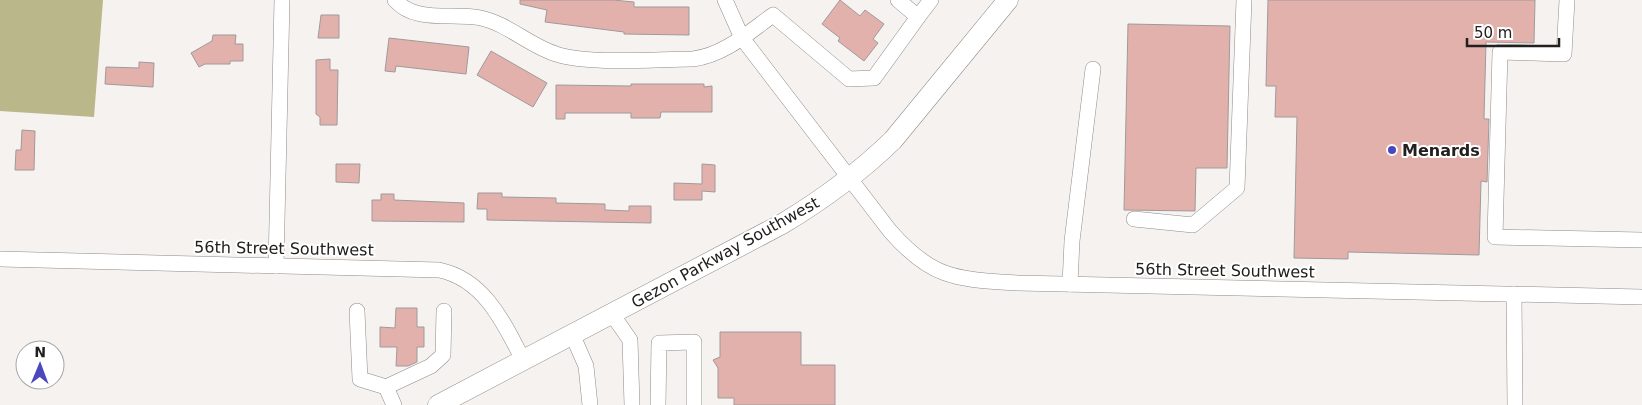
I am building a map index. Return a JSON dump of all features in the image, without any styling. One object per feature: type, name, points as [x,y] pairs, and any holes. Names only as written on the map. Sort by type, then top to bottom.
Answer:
[{"type":"main road","name":"Gezon Parkway Southwest","points":[[438,405],[808,209],[875,158],[907,124],[1008,0]]},
{"type":"street","points":[[276,266],[282,0]]},
{"type":"street","name":"56th Street Southwest","points":[[725,0],[742,38],[907,250],[943,273],[962,280],[1642,297]]},
{"type":"street","points":[[898,0],[918,17]]},
{"type":"street","points":[[396,1],[409,11],[422,15],[465,16],[488,20],[546,50],[573,59],[702,58],[710,56],[742,38],[772,15],[849,79],[874,78],[931,0]]},
{"type":"street","points":[[1134,219],[1193,224],[1237,188],[1244,0]]},
{"type":"street","points":[[1567,0],[1564,54],[1500,52],[1495,236],[1642,240]]},
{"type":"street","points":[[1070,284],[1072,241],[1093,69]]},
{"type":"street","name":"56th Street Southwest","points":[[0,259],[430,269],[455,275],[472,285],[486,298],[505,325],[523,360]]},
{"type":"street","points":[[1514,294],[1515,405]]},
{"type":"street","points":[[357,311],[360,379],[386,387],[431,366],[443,355],[444,311]]},
{"type":"street","points":[[612,314],[630,340],[632,405]]},
{"type":"street","points":[[572,334],[586,366],[590,405]]},
{"type":"street","points":[[658,405],[659,343],[694,342],[694,405]]},
{"type":"street","points":[[386,387],[394,405]]},
{"type":"shaded area","points":[[0,0],[103,0],[94,117],[0,111]]},
{"type":"building","points":[[520,0],[613,0],[634,2],[634,7],[689,7],[689,35],[624,34],[624,32],[545,22],[547,10],[520,4]]},
{"type":"building","points":[[840,0],[860,16],[865,10],[884,24],[873,39],[878,43],[864,61],[838,41],[840,38],[822,24]]},
{"type":"building","name":"Menards","points":[[1268,0],[1535,0],[1534,43],[1486,42],[1484,119],[1489,119],[1487,182],[1481,181],[1479,255],[1348,252],[1348,259],[1294,258],[1297,117],[1275,117],[1276,86],[1266,86]]},
{"type":"building","points":[[321,15],[339,15],[339,38],[318,38]]},
{"type":"building","points":[[1128,24],[1230,26],[1227,168],[1196,168],[1195,211],[1124,210]]},
{"type":"building","points":[[213,35],[236,35],[235,44],[243,44],[243,61],[230,61],[230,64],[205,64],[199,67],[191,53],[212,41]]},
{"type":"building","points":[[389,38],[469,47],[466,74],[396,66],[395,72],[385,71]]},
{"type":"building","points":[[491,51],[547,83],[533,107],[477,75]]},
{"type":"building","points":[[330,59],[330,70],[338,70],[337,125],[320,125],[320,117],[316,114],[316,60]]},
{"type":"building","points":[[139,62],[154,63],[153,87],[105,84],[106,67],[139,68]]},
{"type":"building","points":[[631,84],[704,84],[704,87],[712,86],[712,112],[661,112],[660,118],[631,118],[631,113],[565,113],[565,119],[556,119],[556,85],[631,86]]},
{"type":"building","points":[[22,130],[35,131],[34,170],[15,170],[16,150],[21,150]]},
{"type":"building","points":[[336,164],[360,164],[359,183],[336,182]]},
{"type":"building","points":[[702,164],[715,165],[715,192],[702,191],[702,200],[674,200],[674,183],[702,184]]},
{"type":"building","points":[[478,193],[502,193],[502,197],[556,198],[556,203],[605,204],[605,210],[629,211],[629,206],[651,206],[651,223],[487,220],[487,209],[477,209]]},
{"type":"building","points":[[381,194],[394,194],[394,200],[464,203],[464,222],[372,221],[372,200],[381,200]]},
{"type":"building","points":[[396,308],[417,308],[417,327],[424,327],[424,347],[417,347],[417,362],[408,366],[396,366],[397,347],[380,347],[380,327],[395,328]]},
{"type":"building","points":[[720,332],[801,332],[801,365],[835,365],[835,405],[734,405],[734,398],[718,398],[718,368],[713,360],[720,357]]},
{"type":"place","name":"Menards","points":[[1392,150]]}]
